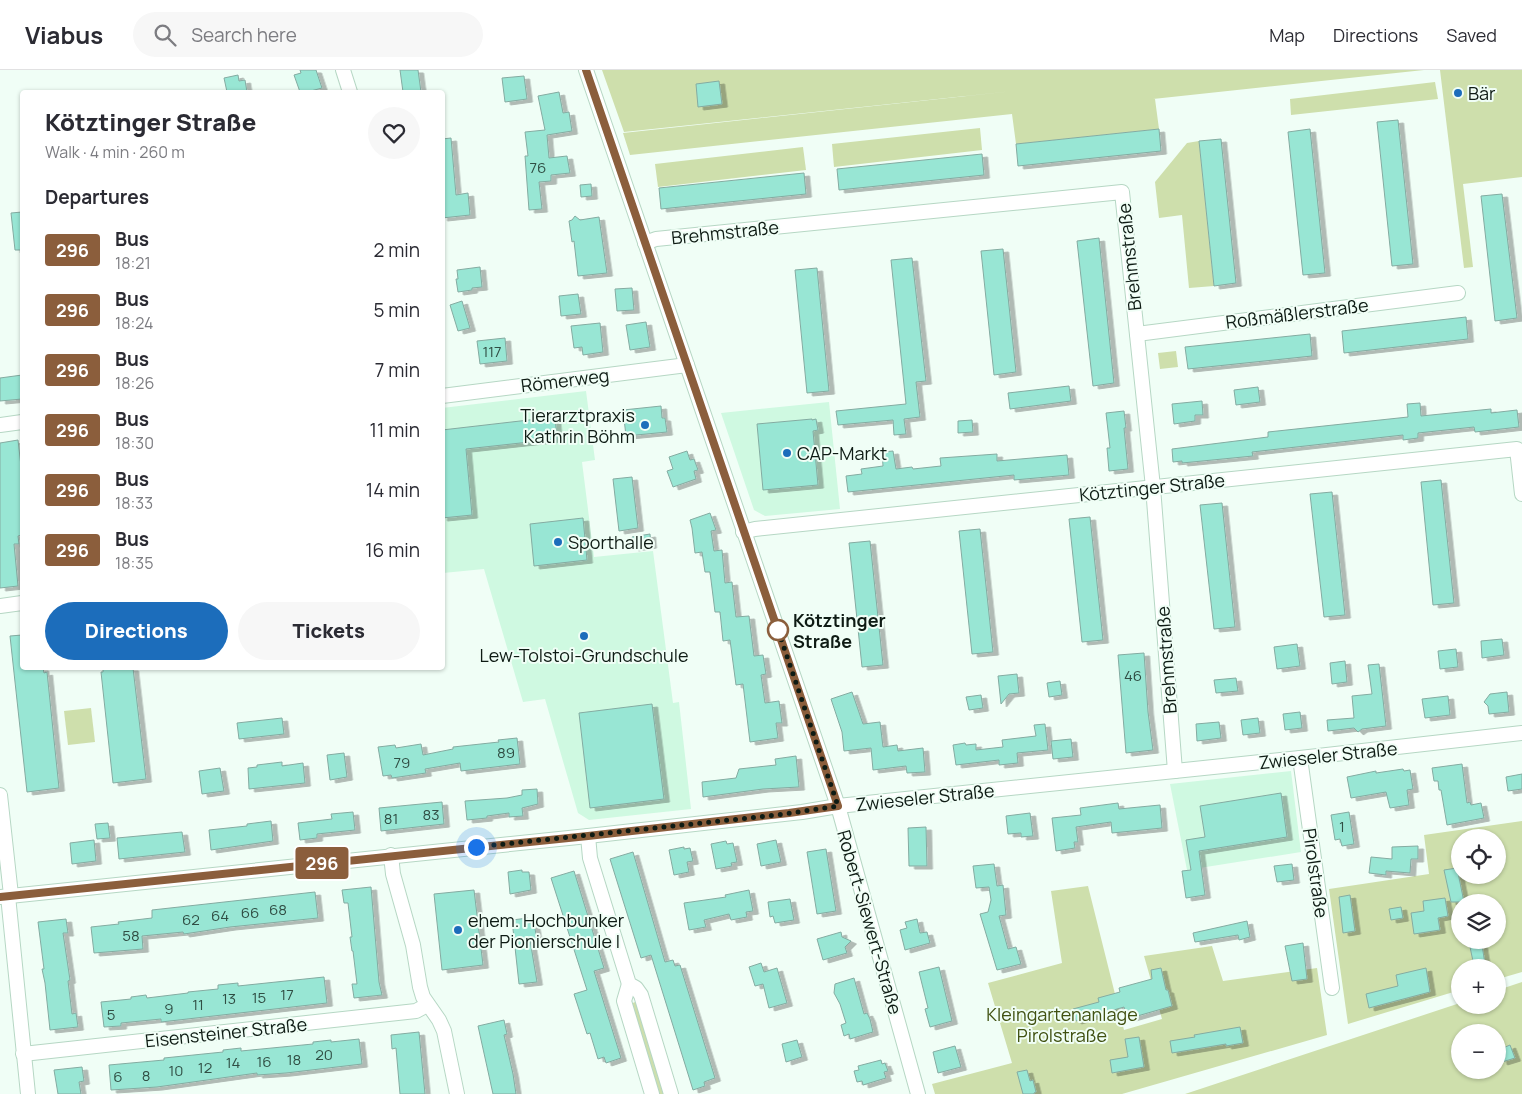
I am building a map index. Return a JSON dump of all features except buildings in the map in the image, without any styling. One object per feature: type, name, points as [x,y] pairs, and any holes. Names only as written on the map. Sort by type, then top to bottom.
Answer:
[{"type":"street","points":[[343,70],[349,90]]},
{"type":"street","name":"Robert-Siewert-Straße","points":[[586,70],[838,806],[918,1094]]},
{"type":"street","name":"Brehmstraße","points":[[645,243],[656,239],[1122,192],[1153,487],[1175,771]]},
{"type":"street","name":"Roßmäßlerstraße","points":[[1137,334],[1458,293]]},
{"type":"street","name":"Römerweg","points":[[445,396],[687,364]]},
{"type":"street","points":[[0,424],[20,422]]},
{"type":"street","name":"Kötztinger Straße","points":[[743,532],[764,528],[1517,449],[1522,494]]},
{"type":"street","points":[[0,606],[20,603]]},
{"type":"street","name":"Zwieseler Straße","points":[[6,896],[588,836],[794,813],[838,806],[1522,734]]},
{"type":"street","name":"Pirolstraße","points":[[1300,758],[1332,988]]},
{"type":"street","points":[[0,795],[6,896],[28,1094]]},
{"type":"street","points":[[588,836],[590,858],[629,984],[624,1001],[652,1094]]},
{"type":"street","points":[[391,855],[393,874],[413,945],[420,987],[427,1005],[440,1020],[444,1031],[457,1094]]},
{"type":"street","points":[[629,984],[636,988],[641,995],[671,1094]]},
{"type":"street","name":"Eisensteiner Straße","points":[[23,1054],[416,1011],[427,1005]]},
{"type":"shaded area","name":"Lew-Tolstoi-Grundschule","points":[[586,391],[595,460],[582,462],[594,557],[653,551],[673,703],[679,702],[691,809],[589,820],[578,813],[545,699],[523,702],[484,569],[445,573],[445,408]]},
{"type":"shaded area","points":[[829,402],[840,509],[765,516],[754,510],[721,413]]},
{"type":"shaded area","points":[[1291,771],[1301,852],[1187,870],[1170,784]]},
{"type":"green space","points":[[602,70],[1424,70],[1153,99],[1155,99],[1159,129],[1016,144],[1012,114],[630,155],[623,133],[1042,88],[624,132]]},
{"type":"green space","points":[[1440,70],[1522,70],[1522,177],[1463,184],[1473,267],[1464,268]]},
{"type":"green space","points":[[1435,82],[1438,99],[1291,115],[1290,99]]},
{"type":"green space","points":[[980,128],[982,150],[834,167],[832,144]]},
{"type":"green space","points":[[1199,141],[1214,286],[1189,288],[1182,215],[1159,218],[1155,182],[1187,143]]},
{"type":"green space","points":[[803,147],[806,170],[658,187],[655,164]]},
{"type":"green space","points":[[1176,351],[1178,367],[1160,369],[1158,353]]},
{"type":"green space","points":[[91,708],[95,742],[68,745],[64,711]]},
{"type":"green space","points":[[1522,821],[1522,972],[1506,977],[1506,959],[1451,959],[1451,993],[1348,1024],[1329,889],[1429,874],[1424,835],[1451,831],[1451,884],[1506,884],[1506,829],[1466,829]]},
{"type":"green space","name":"Kleingartenanlage Pirolstraße","points":[[1088,886],[1124,1030],[1162,1019],[1144,956],[1212,946],[1223,981],[1317,968],[1327,1035],[1122,1094],[935,1094],[932,1084],[1012,1063],[988,983],[1062,963],[1051,891]]},
{"type":"green space","points":[[1522,982],[1522,1094],[1185,1094],[1451,1006],[1451,1014],[1506,1014],[1506,987]]},
{"type":"green space","points":[[638,1001],[666,1094],[658,1094],[630,1004]]},
{"type":"bus line","name":"296","points":[[0,897],[588,836],[802,812],[838,806],[586,70]]},
{"type":"place","name":"Bär","points":[[1458,93]]},
{"type":"place","name":"Tierarztpraxis Kathrin Böhm","points":[[645,425]]},
{"type":"place","name":"CAP-Markt","points":[[787,453]]},
{"type":"place","name":"Sporthalle","points":[[558,542]]},
{"type":"place","name":"Kötztinger Straße","points":[[778,630]]},
{"type":"place","name":"Lew-Tolstoi-Grundschule","points":[[584,636]]},
{"type":"place","name":"ehem. Hochbunker der Pionierschule I","points":[[458,930]]},
{"type":"route","points":[[476,847],[777,815],[838,806],[778,630]]}]
